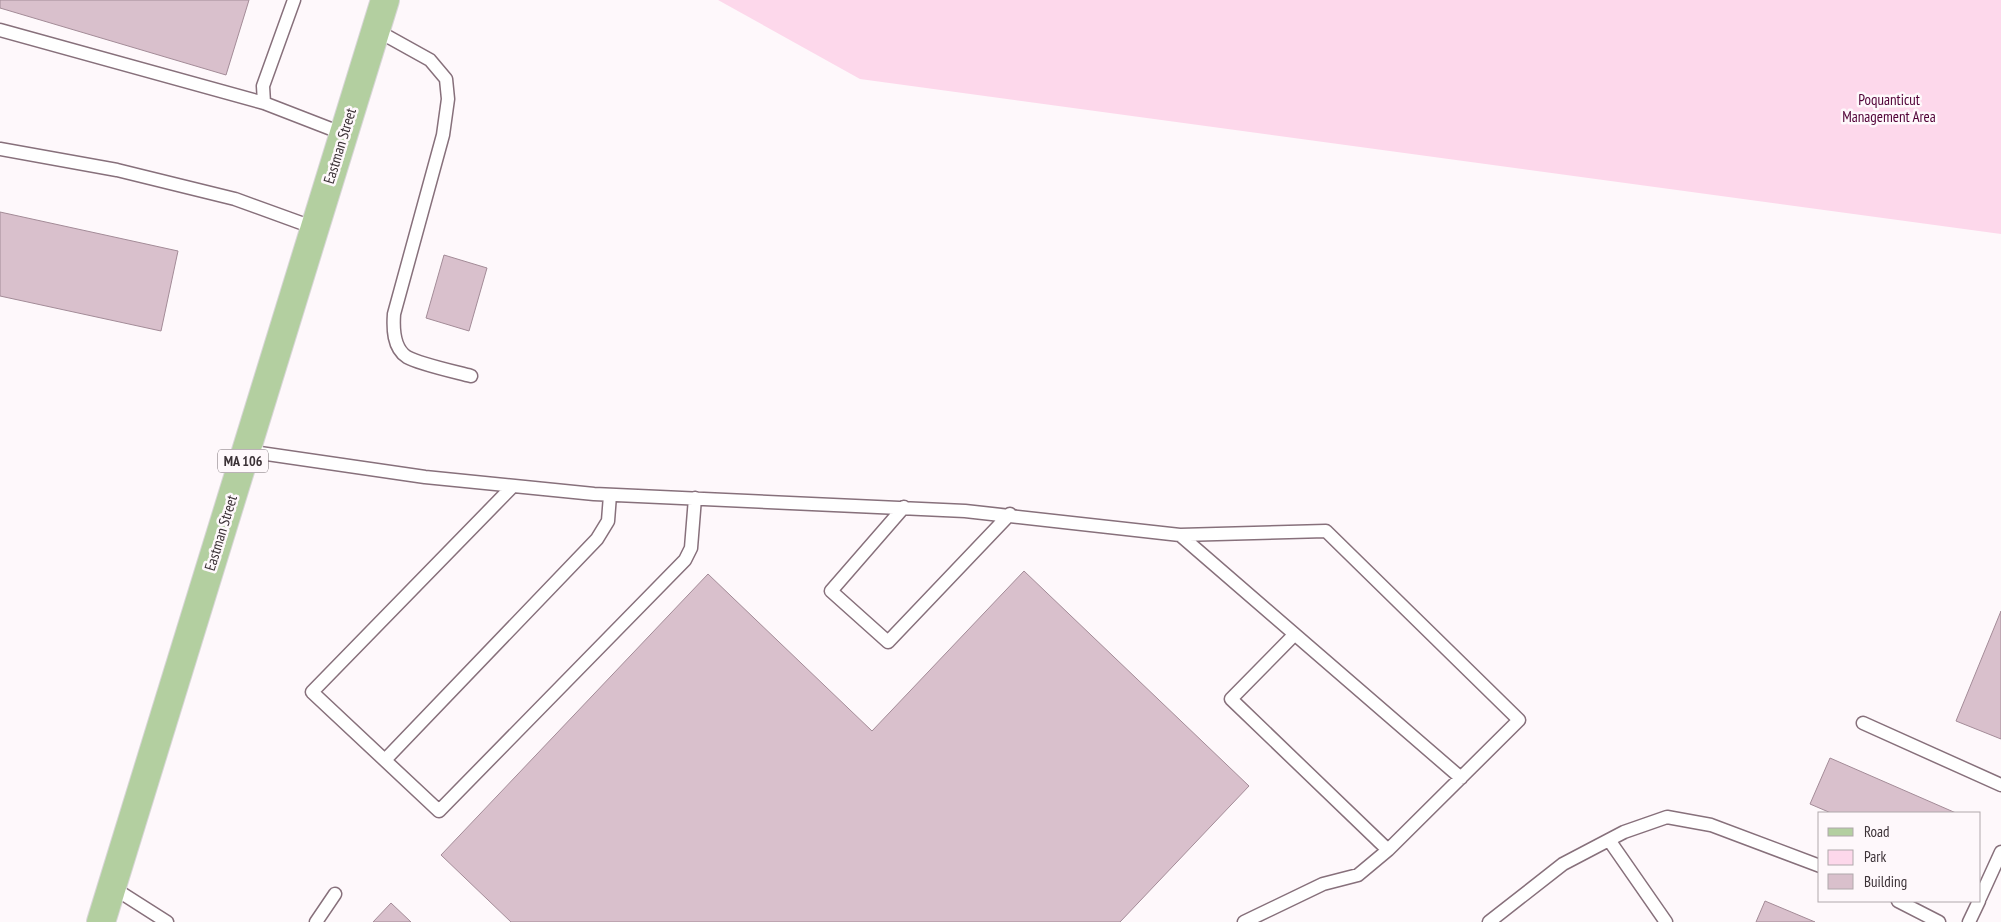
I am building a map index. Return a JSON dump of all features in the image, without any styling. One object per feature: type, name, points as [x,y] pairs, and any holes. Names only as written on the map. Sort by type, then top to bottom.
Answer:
[{"type":"main road","name":"Eastman Street","points":[[101,922],[385,0]]},
{"type":"lane","points":[[264,103],[263,86],[294,0]]},
{"type":"lane","points":[[0,30],[264,103],[344,134]]},
{"type":"lane","points":[[376,30],[430,60],[446,79],[448,99],[444,135],[401,290],[393,330],[397,344],[407,356],[471,376]]},
{"type":"lane","points":[[0,149],[117,170],[217,195],[315,228]]},
{"type":"lane","points":[[246,451],[512,487],[610,495],[904,507],[1010,514],[1180,535],[1326,531],[1519,720],[1388,850],[1358,876],[1323,884],[1244,922]]},
{"type":"lane","points":[[512,487],[312,692],[439,811],[685,560],[691,548],[696,498]]},
{"type":"lane","points":[[385,760],[597,538],[608,521],[610,495]]},
{"type":"lane","points":[[904,507],[831,591],[888,642],[1010,514]]},
{"type":"lane","points":[[1180,535],[1460,778]]},
{"type":"lane","points":[[1294,635],[1231,699],[1388,850]]},
{"type":"lane","points":[[1863,723],[2001,785]]},
{"type":"lane","points":[[1489,922],[1564,864],[1624,832],[1667,817],[1711,825],[1818,865]]},
{"type":"lane","points":[[1609,840],[1666,922]]},
{"type":"lane","points":[[1981,896],[2001,852]]},
{"type":"lane","points":[[112,888],[167,922]]},
{"type":"lane","points":[[316,922],[334,894]]},
{"type":"lane","points":[[1900,902],[1939,922]]},
{"type":"lane","points":[[1969,922],[1978,902]]},
{"type":"green space","name":"Poquanticut Management Area","points":[[718,0],[2001,0],[2001,234],[860,79]]},
{"type":"building","points":[[0,0],[249,0],[226,75],[0,8]]},
{"type":"building","points":[[0,212],[178,251],[161,331],[0,296]]},
{"type":"building","points":[[444,255],[487,268],[469,331],[426,318]]},
{"type":"building","points":[[1024,571],[1249,786],[1120,922],[511,922],[441,855],[708,574],[872,731]]},
{"type":"building","points":[[2001,611],[2001,739],[1956,721]]},
{"type":"building","points":[[1830,758],[1954,812],[1829,812],[1810,804]]},
{"type":"building","points":[[1765,901],[1815,922],[1756,922]]},
{"type":"building","points":[[391,903],[411,922],[373,922]]}]
